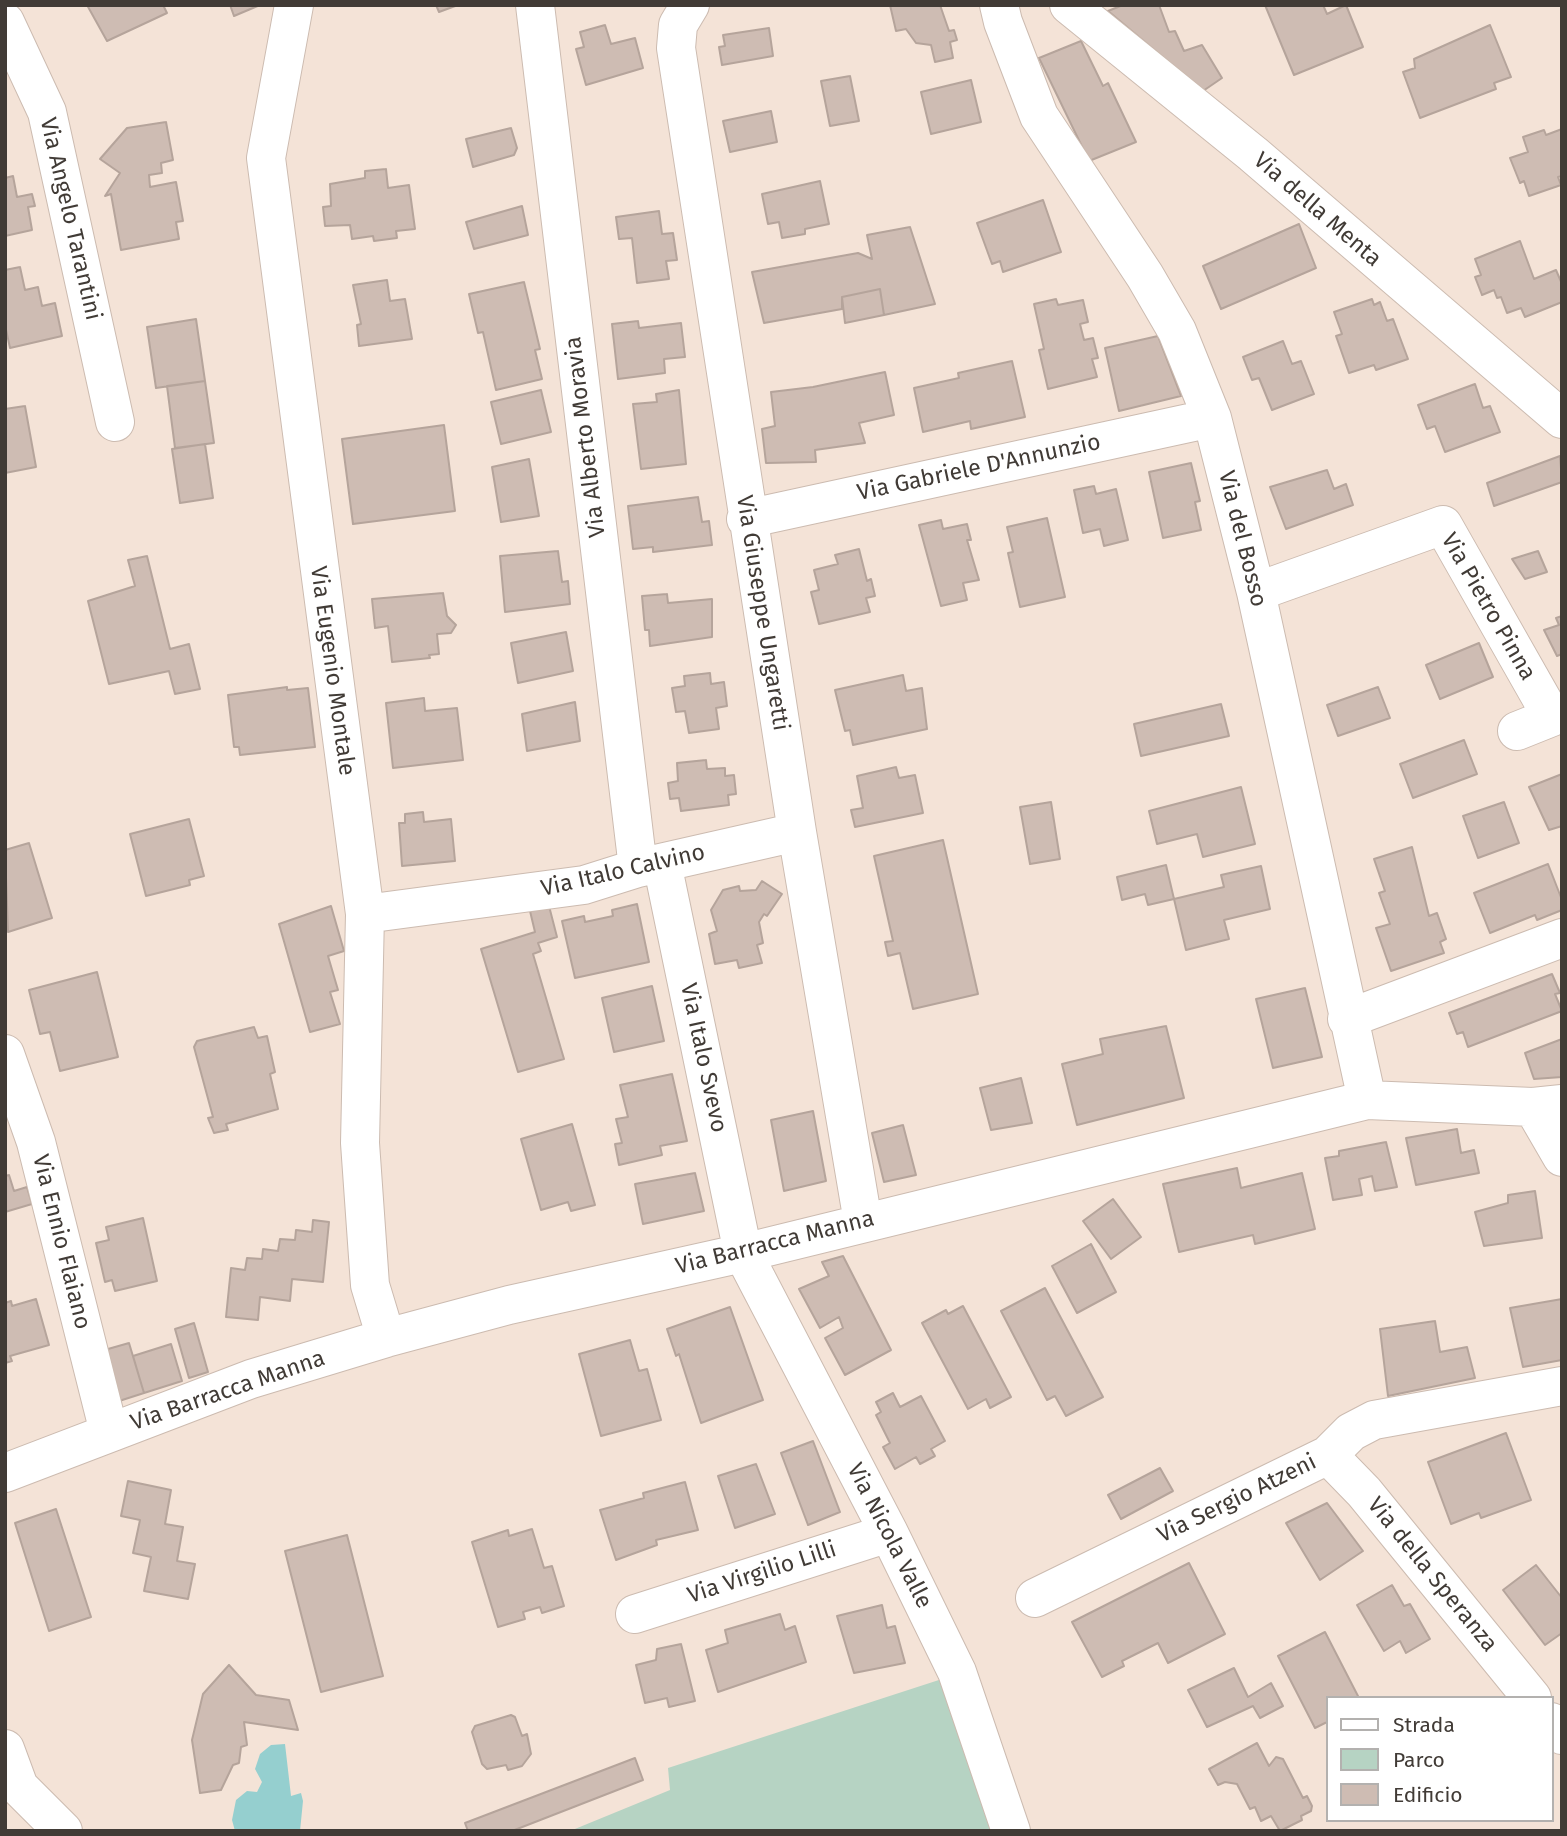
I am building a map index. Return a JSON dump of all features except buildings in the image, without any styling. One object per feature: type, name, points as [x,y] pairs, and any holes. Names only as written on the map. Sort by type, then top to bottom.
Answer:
[{"type":"street","name":"Via Eugenio Montale","points":[[295,5],[266,158],[365,914],[360,1143],[370,1284],[386,1338]]},
{"type":"street","name":"Via Alberto Moravia","points":[[535,5],[650,865]]},
{"type":"street","name":"Via Giuseppe Ungaretti","points":[[690,5],[678,25],[676,48],[746,519],[863,1222]]},
{"type":"street","name":"Via della Menta","points":[[1069,5],[1253,154],[1562,419]]},
{"type":"street","name":"Via del Bosso","points":[[1006,11],[1039,116],[1145,276],[1177,331],[1212,418],[1256,592],[1347,1019],[1367,1100]]},
{"type":"street","name":"Via Angelo Tarantini","points":[[5,22],[47,111],[115,422]]},
{"type":"street","name":"Via Gabriele D'Annunzio","points":[[746,519],[1212,418]]},
{"type":"street","name":"Via Pietro Pinna","points":[[1256,592],[1443,525],[1552,717],[1517,731]]},
{"type":"street","name":"Via Italo Calvino","points":[[365,914],[584,885],[650,865],[796,832]]},
{"type":"street","name":"Via Italo Svevo","points":[[650,865],[743,1253]]},
{"type":"street","points":[[1347,1019],[1562,938]]},
{"type":"street","name":"Via Ennio Flaiano","points":[[5,1054],[36,1142],[109,1432]]},
{"type":"street","name":"Via Barracca Manna","points":[[5,1473],[251,1379],[386,1338],[509,1305],[743,1253],[1367,1100],[1547,1106]]},
{"type":"street","points":[[1547,1106],[1562,1157]]},
{"type":"street","name":"Via Nicola Valle","points":[[743,1253],[889,1533],[957,1672],[1011,1831]]},
{"type":"street","name":"Via Sergio Atzeni","points":[[1035,1598],[1328,1455],[1350,1432],[1374,1420],[1562,1386]]},
{"type":"street","name":"Via della Speranza","points":[[1328,1455],[1364,1492],[1530,1696]]},
{"type":"street","name":"Via Virgilio Lilli","points":[[635,1614],[889,1533]]},
{"type":"street","points":[[5,1749],[19,1787],[63,1831]]},
{"type":"green space","points":[[942,1679],[993,1831],[570,1831],[670,1790],[668,1768]]},
{"type":"water","points":[[285,1744],[291,1796],[301,1793],[303,1801],[300,1831],[235,1831],[232,1820],[236,1800],[247,1791],[257,1792],[262,1782],[255,1769],[260,1754],[271,1745]]}]
